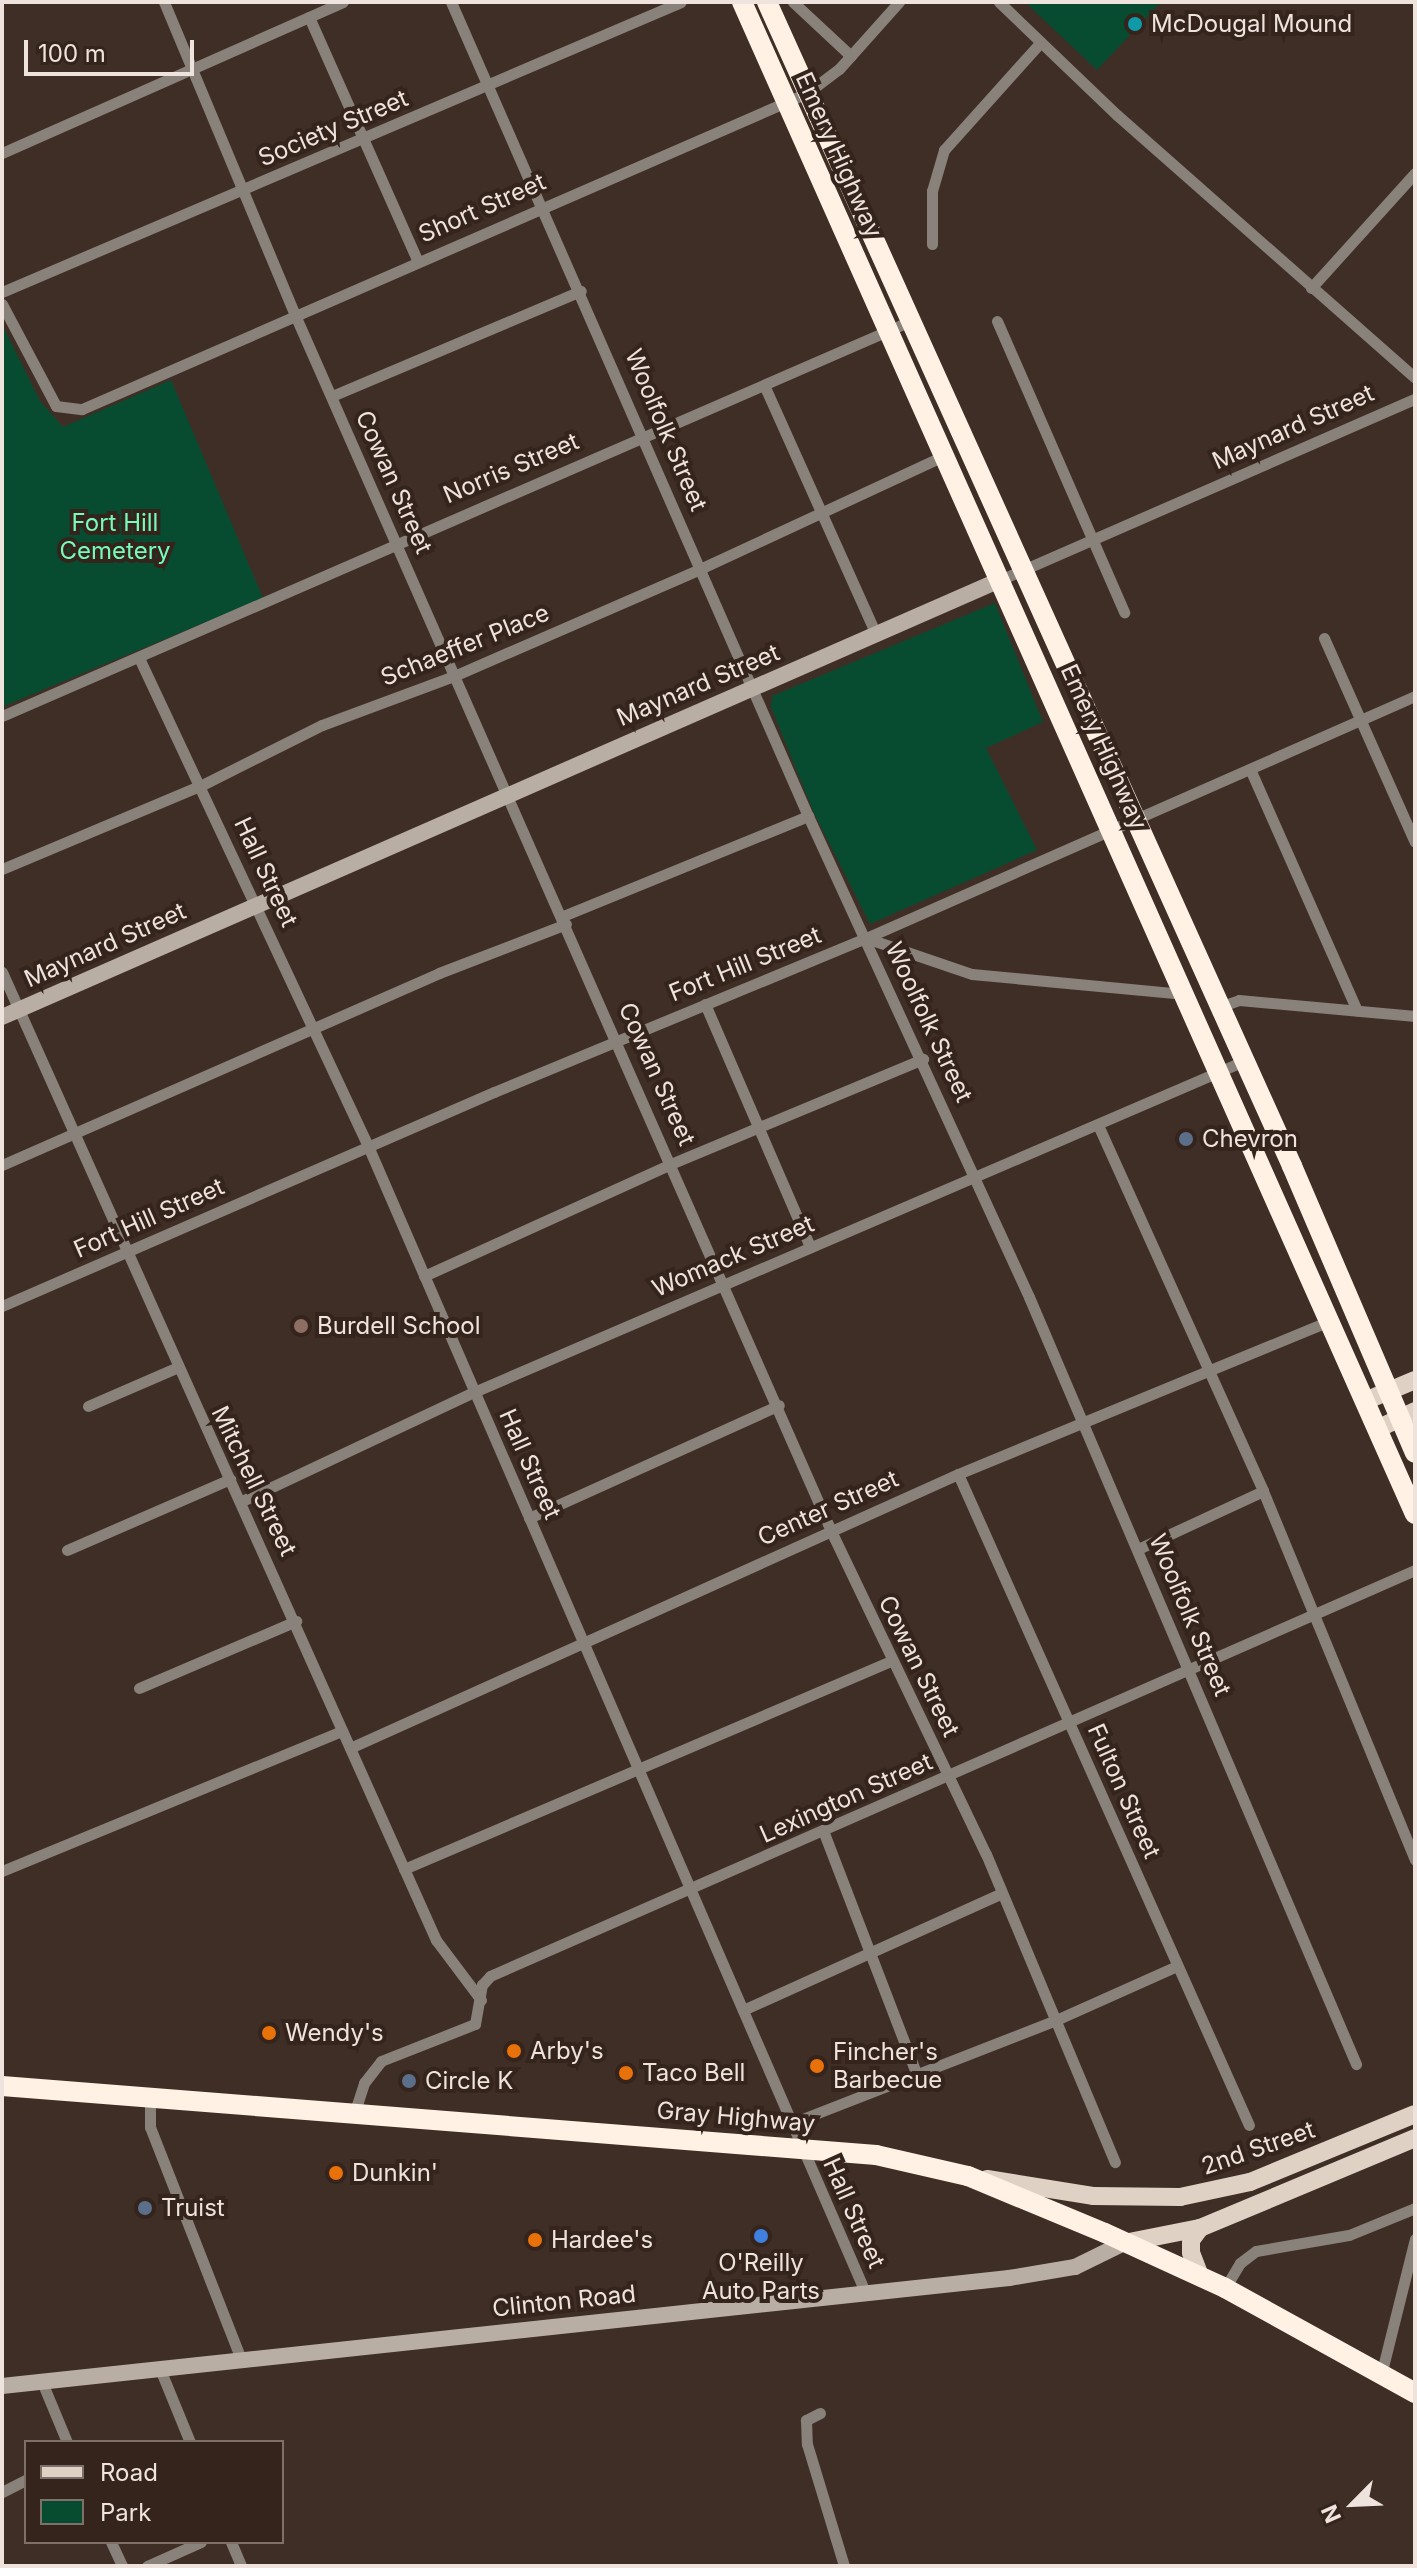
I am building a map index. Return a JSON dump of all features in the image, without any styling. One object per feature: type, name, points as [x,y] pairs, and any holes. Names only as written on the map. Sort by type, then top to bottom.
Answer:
[{"type":"highway","name":"Emery Highway","points":[[742,2],[1221,1071],[1415,1514]]},
{"type":"highway","name":"Emery Highway","points":[[767,2],[1019,571],[1135,818],[1389,1390],[1407,1414],[1415,1453]]},
{"type":"highway","name":"Gray Highway","points":[[2,2086],[876,2155],[968,2176],[1200,2276],[1382,2371],[1415,2393]]},
{"type":"main road","points":[[1365,1401],[1415,1380]]},
{"type":"main road","points":[[1377,1429],[1407,1414]]},
{"type":"main road","name":"2nd Street","points":[[968,2176],[1093,2196],[1180,2197],[1250,2182],[1415,2114]]},
{"type":"main road","name":"2nd Street","points":[[1124,2243],[1200,2228],[1415,2138]]},
{"type":"main road","points":[[1200,2228],[1191,2240],[1191,2253],[1200,2276]]},
{"type":"street","name":"Cowan Street","points":[[164,2],[295,315],[673,1163],[831,1531],[1002,1893],[1115,2162]]},
{"type":"street","points":[[2,153],[343,2]]},
{"type":"street","name":"Woolfolk Street","points":[[451,2],[581,291],[808,816],[976,1177],[1189,1668],[1356,2064]]},
{"type":"street","name":"Society Street","points":[[2,292],[681,2]]},
{"type":"street","points":[[793,2],[851,56]]},
{"type":"street","name":"Short Street","points":[[2,304],[56,406],[82,409],[417,260],[807,93],[851,56],[899,2]]},
{"type":"street","points":[[999,2],[1040,43],[1311,288],[1415,378]]},
{"type":"street","points":[[309,17],[417,260]]},
{"type":"street","points":[[932,244],[932,191],[944,150],[1040,43]]},
{"type":"street","points":[[1311,288],[1415,173]]},
{"type":"street","points":[[332,396],[581,291]]},
{"type":"street","points":[[997,321],[1124,612]]},
{"type":"street","name":"Norris Street","points":[[2,716],[140,660],[397,540],[908,322]]},
{"type":"street","points":[[764,385],[876,634]]},
{"type":"street","name":"Maynard Street","points":[[2,1017],[1415,399]]},
{"type":"street","name":"Schaeffer Place","points":[[2,869],[202,785],[322,725],[454,676],[702,568],[943,456]]},
{"type":"street","points":[[1324,638],[1415,842]]},
{"type":"street","name":"Hall Street","points":[[140,660],[202,785],[368,1146],[865,2292]]},
{"type":"street","name":"Fort Hill Street","points":[[2,1306],[368,1146],[901,923],[1415,696]]},
{"type":"street","points":[[1250,769],[1357,1010]]},
{"type":"street","points":[[2,1165],[808,816]]},
{"type":"street","points":[[901,923],[919,952]]},
{"type":"street","points":[[866,938],[919,952],[987,976],[1186,994]]},
{"type":"street","name":"Mitchell Street","points":[[2,972],[176,1368],[242,1501],[436,1940],[481,2000]]},
{"type":"street","points":[[1219,1007],[1239,1000],[1415,1016]]},
{"type":"street","points":[[705,1004],[810,1247]]},
{"type":"street","points":[[424,1276],[673,1163],[760,1131],[923,1059]]},
{"type":"street","name":"Womack Street","points":[[242,1501],[474,1392],[1244,1061]]},
{"type":"street","points":[[1098,1125],[1263,1491],[1415,1859]]},
{"type":"street","name":"Center Street","points":[[350,1748],[958,1474],[1080,1421],[1330,1321]]},
{"type":"street","points":[[88,1406],[176,1368]]},
{"type":"street","points":[[529,1518],[779,1405]]},
{"type":"street","name":"Fulton Street","points":[[958,1474],[1249,2125]]},
{"type":"street","points":[[67,1550],[230,1479]]},
{"type":"street","points":[[1138,1549],[1263,1491]]},
{"type":"street","name":"Lexington Street","points":[[354,2114],[372,2068],[475,2024],[482,1985],[490,1976],[824,1833],[1069,1721],[1415,1570]]},
{"type":"street","points":[[139,1688],[296,1621]]},
{"type":"street","points":[[404,1869],[639,1772],[891,1661]]},
{"type":"street","points":[[2,1871],[342,1731]]},
{"type":"street","points":[[824,1833],[872,1951],[916,2073]]},
{"type":"street","points":[[743,2010],[1002,1893]]},
{"type":"street","points":[[792,2123],[1056,2020],[1177,1966]]},
{"type":"street","points":[[150,2097],[150,2127],[241,2359]]},
{"type":"street","points":[[1225,2288],[1240,2263],[1256,2251],[1349,2235],[1414,2213]]},
{"type":"street","points":[[1382,2371],[1415,2241]]},
{"type":"street","name":"Clinton Road","points":[[2,2386],[1052,2272],[1124,2243]]},
{"type":"street","points":[[160,2369],[189,2440]]},
{"type":"street","points":[[42,2382],[66,2440]]},
{"type":"street","points":[[820,2413],[806,2420],[807,2444],[844,2566]]},
{"type":"street","points":[[2,2492],[24,2481]]},
{"type":"street","points":[[112,2544],[122,2566]]},
{"type":"street","points":[[147,2566],[196,2544]]},
{"type":"street","points":[[232,2544],[241,2566]]},
{"type":"green space","points":[[1025,2],[1161,2],[1097,70]]},
{"type":"green space","name":"Fort Hill Cemetery","points":[[2,324],[40,401],[63,427],[171,380],[263,598],[2,707]]},
{"type":"green space","points":[[995,603],[1043,722],[986,748],[1037,850],[870,924],[814,813],[771,707],[772,696]]},
{"type":"place","name":"McDougal Mound","points":[[1135,24]]},
{"type":"place","name":"Chevron","points":[[1186,1139]]},
{"type":"place","name":"Burdell School","points":[[301,1326]]},
{"type":"place","name":"Wendy's","points":[[269,2033]]},
{"type":"place","name":"Arby's","points":[[514,2051]]},
{"type":"place","name":"Fincher's Barbecue","points":[[817,2066]]},
{"type":"place","name":"Taco Bell","points":[[626,2073]]},
{"type":"place","name":"Circle K","points":[[409,2081]]},
{"type":"place","name":"Dunkin'","points":[[336,2173]]},
{"type":"place","name":"Truist","points":[[145,2208]]},
{"type":"place","name":"O'Reilly Auto Parts","points":[[761,2236]]},
{"type":"place","name":"Hardee's","points":[[535,2240]]}]
